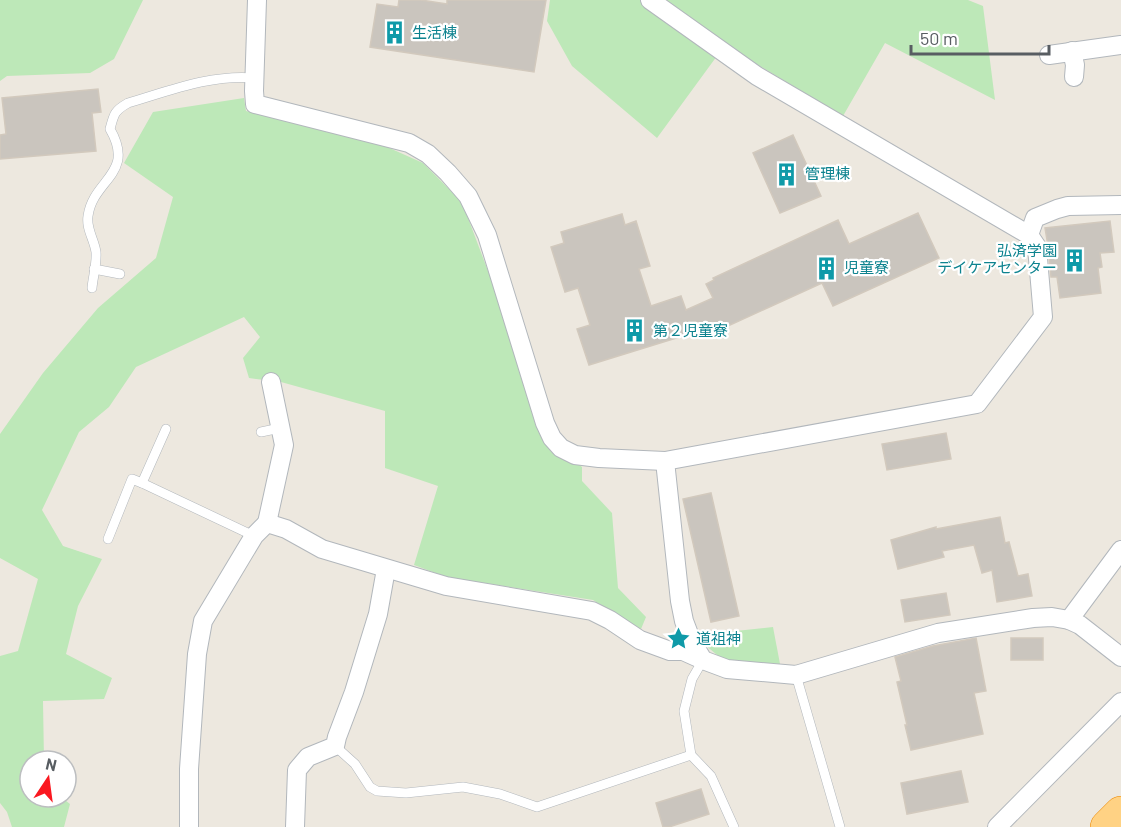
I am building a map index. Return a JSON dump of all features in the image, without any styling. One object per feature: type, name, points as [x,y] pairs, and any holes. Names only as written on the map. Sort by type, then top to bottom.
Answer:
[{"type":"highway","points":[[1107,827],[1121,813]]},
{"type":"street","points":[[257,0],[255,104],[409,143],[428,154],[468,196],[487,235],[544,423],[552,438],[561,448],[574,455],[599,459],[666,461],[977,404],[1043,317],[1036,247],[1029,235],[757,76],[650,0]]},
{"type":"street","points":[[1048,55],[1121,45]]},
{"type":"street","points":[[1072,51],[1075,64],[1074,77]]},
{"type":"street","points":[[1029,235],[1035,218],[1057,209],[1068,206],[1121,206]]},
{"type":"street","points":[[189,827],[189,769],[197,654],[203,621],[254,536],[267,523],[284,445],[271,382]]},
{"type":"street","points":[[666,461],[680,601],[692,642],[703,660]]},
{"type":"street","points":[[267,523],[286,529],[322,549],[446,586],[592,611],[640,640],[670,651],[683,651],[727,669],[796,675],[938,633],[1052,617],[1080,625],[1121,657]]},
{"type":"street","points":[[1069,620],[1121,550]]},
{"type":"street","points":[[295,827],[297,770],[308,757],[335,746],[378,614],[386,569]]},
{"type":"street","points":[[997,827],[1121,702]]},
{"type":"lane","points":[[92,288],[96,253],[88,227],[88,215],[93,200],[115,169],[120,152],[117,140],[110,129],[117,109],[128,103],[201,81],[239,76],[255,78]]},
{"type":"lane","points":[[94,269],[120,274]]},
{"type":"lane","points":[[261,432],[280,428]]},
{"type":"lane","points":[[142,483],[166,429]]},
{"type":"lane","points":[[108,539],[132,479],[254,536]]},
{"type":"lane","points":[[703,660],[692,679],[684,711],[691,755],[711,776],[734,827]]},
{"type":"lane","points":[[796,675],[840,827]]},
{"type":"lane","points":[[335,746],[355,764],[370,787],[377,791],[406,794],[463,787],[500,794],[537,807],[691,755]]},
{"type":"green space","points":[[0,0],[143,0],[114,59],[90,73],[7,76],[0,81]]},
{"type":"green space","points":[[550,0],[968,0],[983,6],[995,100],[885,43],[843,116],[725,45],[657,138],[572,66],[547,21]]},
{"type":"green space","points":[[244,98],[246,111],[376,142],[423,163],[462,202],[491,279],[540,432],[549,449],[572,458],[582,467],[582,481],[612,513],[618,588],[646,617],[641,629],[593,600],[446,577],[414,565],[438,486],[385,468],[385,411],[281,382],[249,378],[243,358],[260,337],[244,317],[136,367],[109,407],[79,432],[42,510],[63,546],[102,559],[78,606],[66,654],[112,678],[104,699],[43,701],[44,749],[18,749],[18,809],[69,809],[64,827],[12,827],[7,812],[0,803],[0,656],[18,651],[38,579],[0,558],[0,434],[43,373],[98,308],[156,258],[173,197],[124,163],[153,112]]},
{"type":"green space","points":[[773,627],[780,664],[723,660],[698,639],[698,635]]},
{"type":"building","name":"生活棟","points":[[399,0],[421,0],[447,4],[447,0],[546,0],[534,72],[370,47],[377,4],[398,7]]},
{"type":"building","points":[[98,89],[101,112],[92,113],[96,151],[0,159],[0,135],[6,134],[2,98]]},
{"type":"building","name":"管理棟","points":[[793,135],[821,196],[780,213],[753,153]]},
{"type":"building","points":[[918,213],[939,258],[833,306],[822,283],[717,331],[715,326],[589,365],[577,329],[590,325],[578,288],[565,292],[551,247],[564,243],[561,232],[622,214],[625,225],[636,221],[650,266],[639,269],[651,306],[681,296],[686,310],[713,298],[706,284],[714,280],[713,278],[838,220],[849,244]]},
{"type":"building","name":"弘済学園 デイケアセンター","points":[[1110,221],[1114,252],[1100,253],[1102,267],[1098,268],[1101,293],[1060,298],[1057,277],[1051,277],[1045,228]]},
{"type":"building","points":[[946,433],[951,459],[887,470],[882,444]]},
{"type":"building","points":[[711,493],[739,616],[711,622],[683,499]]},
{"type":"building","points":[[1000,517],[1005,543],[1009,542],[1018,576],[1028,574],[1032,596],[997,602],[992,570],[982,573],[974,545],[942,551],[944,557],[898,569],[891,540],[936,527],[936,529]]},
{"type":"building","points":[[946,593],[950,615],[905,622],[901,600]]},
{"type":"building","points":[[976,638],[986,691],[974,693],[983,734],[911,750],[897,682],[901,681],[895,657],[933,646]]},
{"type":"building","points":[[1011,638],[1043,638],[1043,660],[1011,660]]},
{"type":"building","points":[[961,771],[968,802],[907,814],[901,783]]},
{"type":"building","points":[[701,789],[709,814],[663,827],[656,803]]},
{"type":"place","name":"生活棟","points":[[394,33]]},
{"type":"place","name":"管理棟","points":[[787,174]]},
{"type":"place","name":"弘済学園 デイケアセンター","points":[[1075,260]]},
{"type":"place","name":"児童寮","points":[[826,268]]},
{"type":"place","name":"第２児童寮","points":[[635,331]]},
{"type":"place","name":"道祖神","points":[[678,639]]}]
